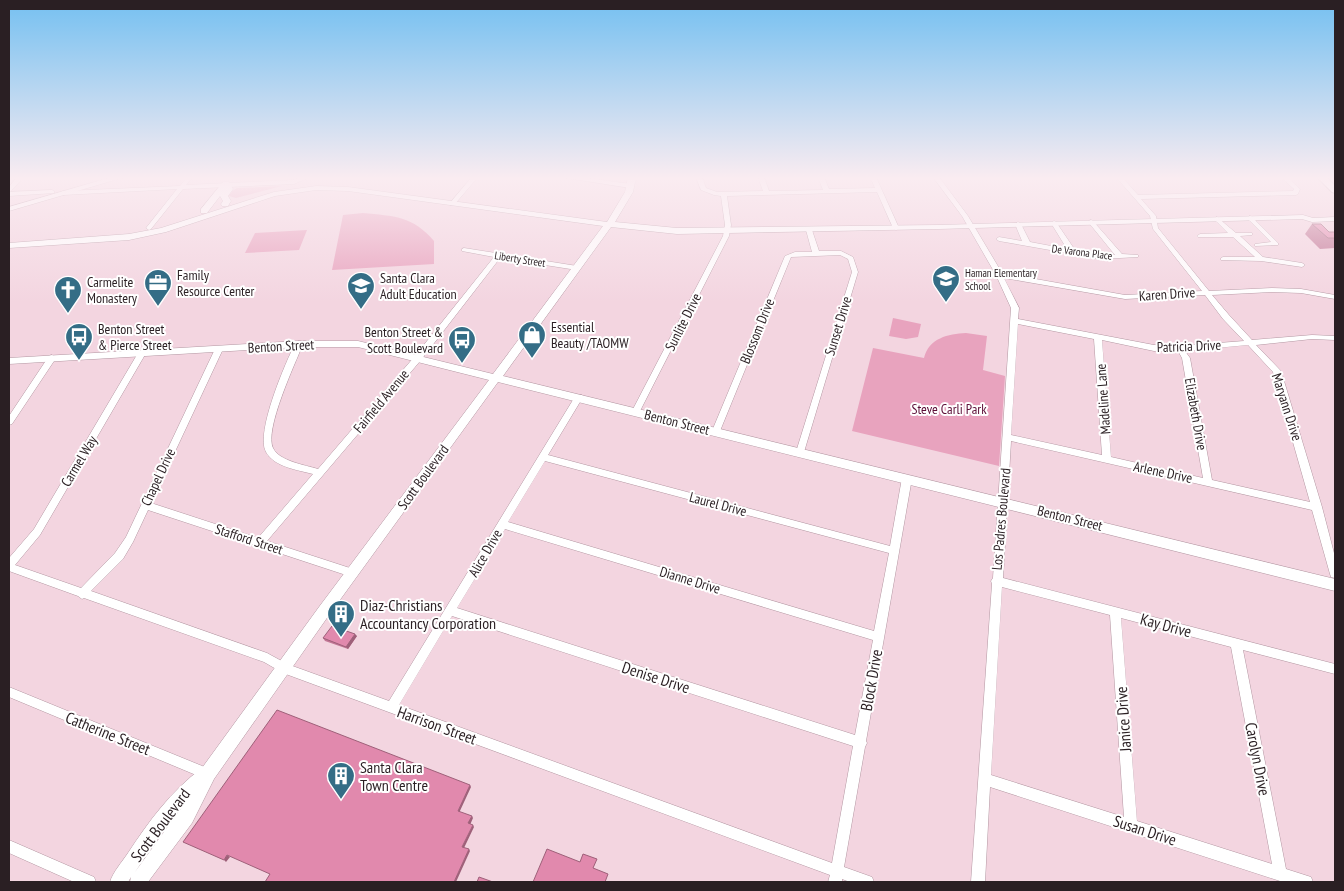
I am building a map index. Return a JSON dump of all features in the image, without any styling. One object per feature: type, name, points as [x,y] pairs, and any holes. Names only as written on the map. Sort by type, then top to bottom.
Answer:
[{"type":"main road","points":[[9,240],[111,234],[149,228],[179,219]]},
{"type":"main road","points":[[9,245],[129,238],[163,230],[193,219]]},
{"type":"main road","points":[[566,219],[666,230],[727,231],[1231,219]]},
{"type":"main road","name":"Scott Boulevard","points":[[138,882],[186,815],[202,790],[208,774],[283,668],[613,219]]},
{"type":"main road","points":[[1308,219],[1335,219]]},
{"type":"main road","name":"Benton Street","points":[[9,361],[299,344],[358,344],[1335,585]]},
{"type":"main road","name":"Scott Boulevard","points":[[118,882],[170,809],[191,784],[208,774]]},
{"type":"street","points":[[149,228],[156,219]]},
{"type":"street","points":[[726,219],[727,231]]},
{"type":"street","points":[[892,219],[896,228]]},
{"type":"street","name":"Los Padres Boulevard","points":[[965,219],[1012,299],[1015,321],[996,581],[978,882]]},
{"type":"street","points":[[1217,219],[1232,234],[1240,237],[1261,258]]},
{"type":"street","points":[[1251,219],[1276,244],[1257,245]]},
{"type":"street","name":"Maryann Drive","points":[[1153,221],[1154,228],[1226,317],[1252,342],[1277,371],[1335,574]]},
{"type":"street","points":[[1091,222],[1121,257]]},
{"type":"street","points":[[1054,223],[1073,253]]},
{"type":"street","points":[[1018,224],[1028,244]]},
{"type":"street","points":[[809,230],[816,253]]},
{"type":"street","name":"Sunlite Drive","points":[[636,412],[727,231]]},
{"type":"street","points":[[1200,236],[1250,234]]},
{"type":"street","name":"De Varona Place","points":[[999,239],[1100,257],[1136,256]]},
{"type":"street","name":"Liberty Street","points":[[464,250],[577,268]]},
{"type":"street","name":"Blossom Drive","points":[[716,431],[786,259],[795,254],[816,253]]},
{"type":"street","name":"Sunset Drive","points":[[800,452],[855,272],[853,261],[848,256],[841,253],[816,253]]},
{"type":"street","name":"Fairfield Avenue","points":[[260,543],[418,358],[498,256]]},
{"type":"street","points":[[1223,259],[1261,258],[1302,265]]},
{"type":"street","name":"Karen Drive","points":[[999,275],[1125,296],[1272,290],[1302,291],[1335,297]]},
{"type":"street","name":"Patricia Drive","points":[[1015,321],[1154,348],[1180,349],[1312,337],[1335,338]]},
{"type":"street","name":"Madeline Lane","points":[[1098,338],[1107,459]]},
{"type":"street","points":[[299,344],[265,440],[267,449],[278,459],[321,472]]},
{"type":"street","name":"Chapel Drive","points":[[82,594],[119,556],[130,539],[219,349]]},
{"type":"street","name":"Elizabeth Drive","points":[[1180,349],[1186,358],[1208,481]]},
{"type":"street","name":"Carmel Way","points":[[9,566],[37,532],[142,353]]},
{"type":"street","points":[[9,422],[52,358]]},
{"type":"street","name":"Alice Drive","points":[[391,708],[579,397]]},
{"type":"street","name":"Arlene Drive","points":[[1008,437],[1317,507]]},
{"type":"street","name":"Laurel Drive","points":[[542,457],[894,551]]},
{"type":"street","name":"Block Drive","points":[[836,877],[907,478]]},
{"type":"street","name":"Stafford Street","points":[[145,505],[352,573]]},
{"type":"street","name":"Dianne Drive","points":[[502,524],[878,637]]},
{"type":"street","name":"Harrison Street","points":[[9,566],[82,594],[267,658],[283,668],[836,877],[867,882]]},
{"type":"street","name":"Kay Drive","points":[[996,581],[1335,670]]},
{"type":"street","name":"Denise Drive","points":[[451,611],[861,742]]},
{"type":"street","name":"Janice Drive","points":[[1115,612],[1131,826]]},
{"type":"street","name":"Carolyn Drive","points":[[1236,644],[1280,874]]},
{"type":"street","name":"Catherine Street","points":[[9,692],[208,774]]},
{"type":"street","name":"Susan Drive","points":[[985,779],[1306,882]]},
{"type":"street","points":[[9,846],[89,882]]},
{"type":"green space","points":[[342,219],[400,219],[418,227],[434,241],[434,264],[332,270]]},
{"type":"green space","points":[[307,230],[299,250],[245,253],[255,233]]},
{"type":"green space","points":[[893,318],[921,324],[918,337],[906,339],[889,336]]},
{"type":"green space","name":"Steve Carli Park","points":[[966,333],[987,336],[983,370],[1005,376],[999,466],[852,431],[873,348],[924,358],[930,346],[940,338]]},
{"type":"building","points":[[1312,224],[1321,224],[1329,232],[1335,232],[1335,238],[1328,238]]},
{"type":"building","name":"Diaz-Christians Accountancy Corporation","points":[[332,626],[355,634],[346,647],[323,638]]},
{"type":"building","name":"Santa Clara Town Centre","points":[[277,710],[470,785],[458,811],[472,816],[468,823],[473,825],[462,847],[469,849],[454,882],[265,882],[270,874],[227,855],[224,860],[183,842]]},
{"type":"building","points":[[547,849],[580,862],[583,854],[597,859],[593,868],[608,874],[605,882],[533,882]]},
{"type":"building","points":[[479,877],[493,882],[477,882]]},
{"type":"place","name":"Haman Elementary School","points":[[946,303]]},
{"type":"place","name":"Family Resource Center","points":[[158,307]]},
{"type":"place","name":"Santa Clara Adult Education","points":[[361,310]]},
{"type":"place","name":"Carmelite Monastery","points":[[68,314]]},
{"type":"place","name":"Essential Beauty /TAOMW","points":[[532,359]]},
{"type":"place","name":"Benton Street & Pierce Street","points":[[79,361]]},
{"type":"place","name":"Benton Street & Scott Boulevard","points":[[462,364]]},
{"type":"place","name":"Diaz-Christians Accountancy Corporation","points":[[341,638]]},
{"type":"place","name":"Santa Clara Town Centre","points":[[341,800]]}]
